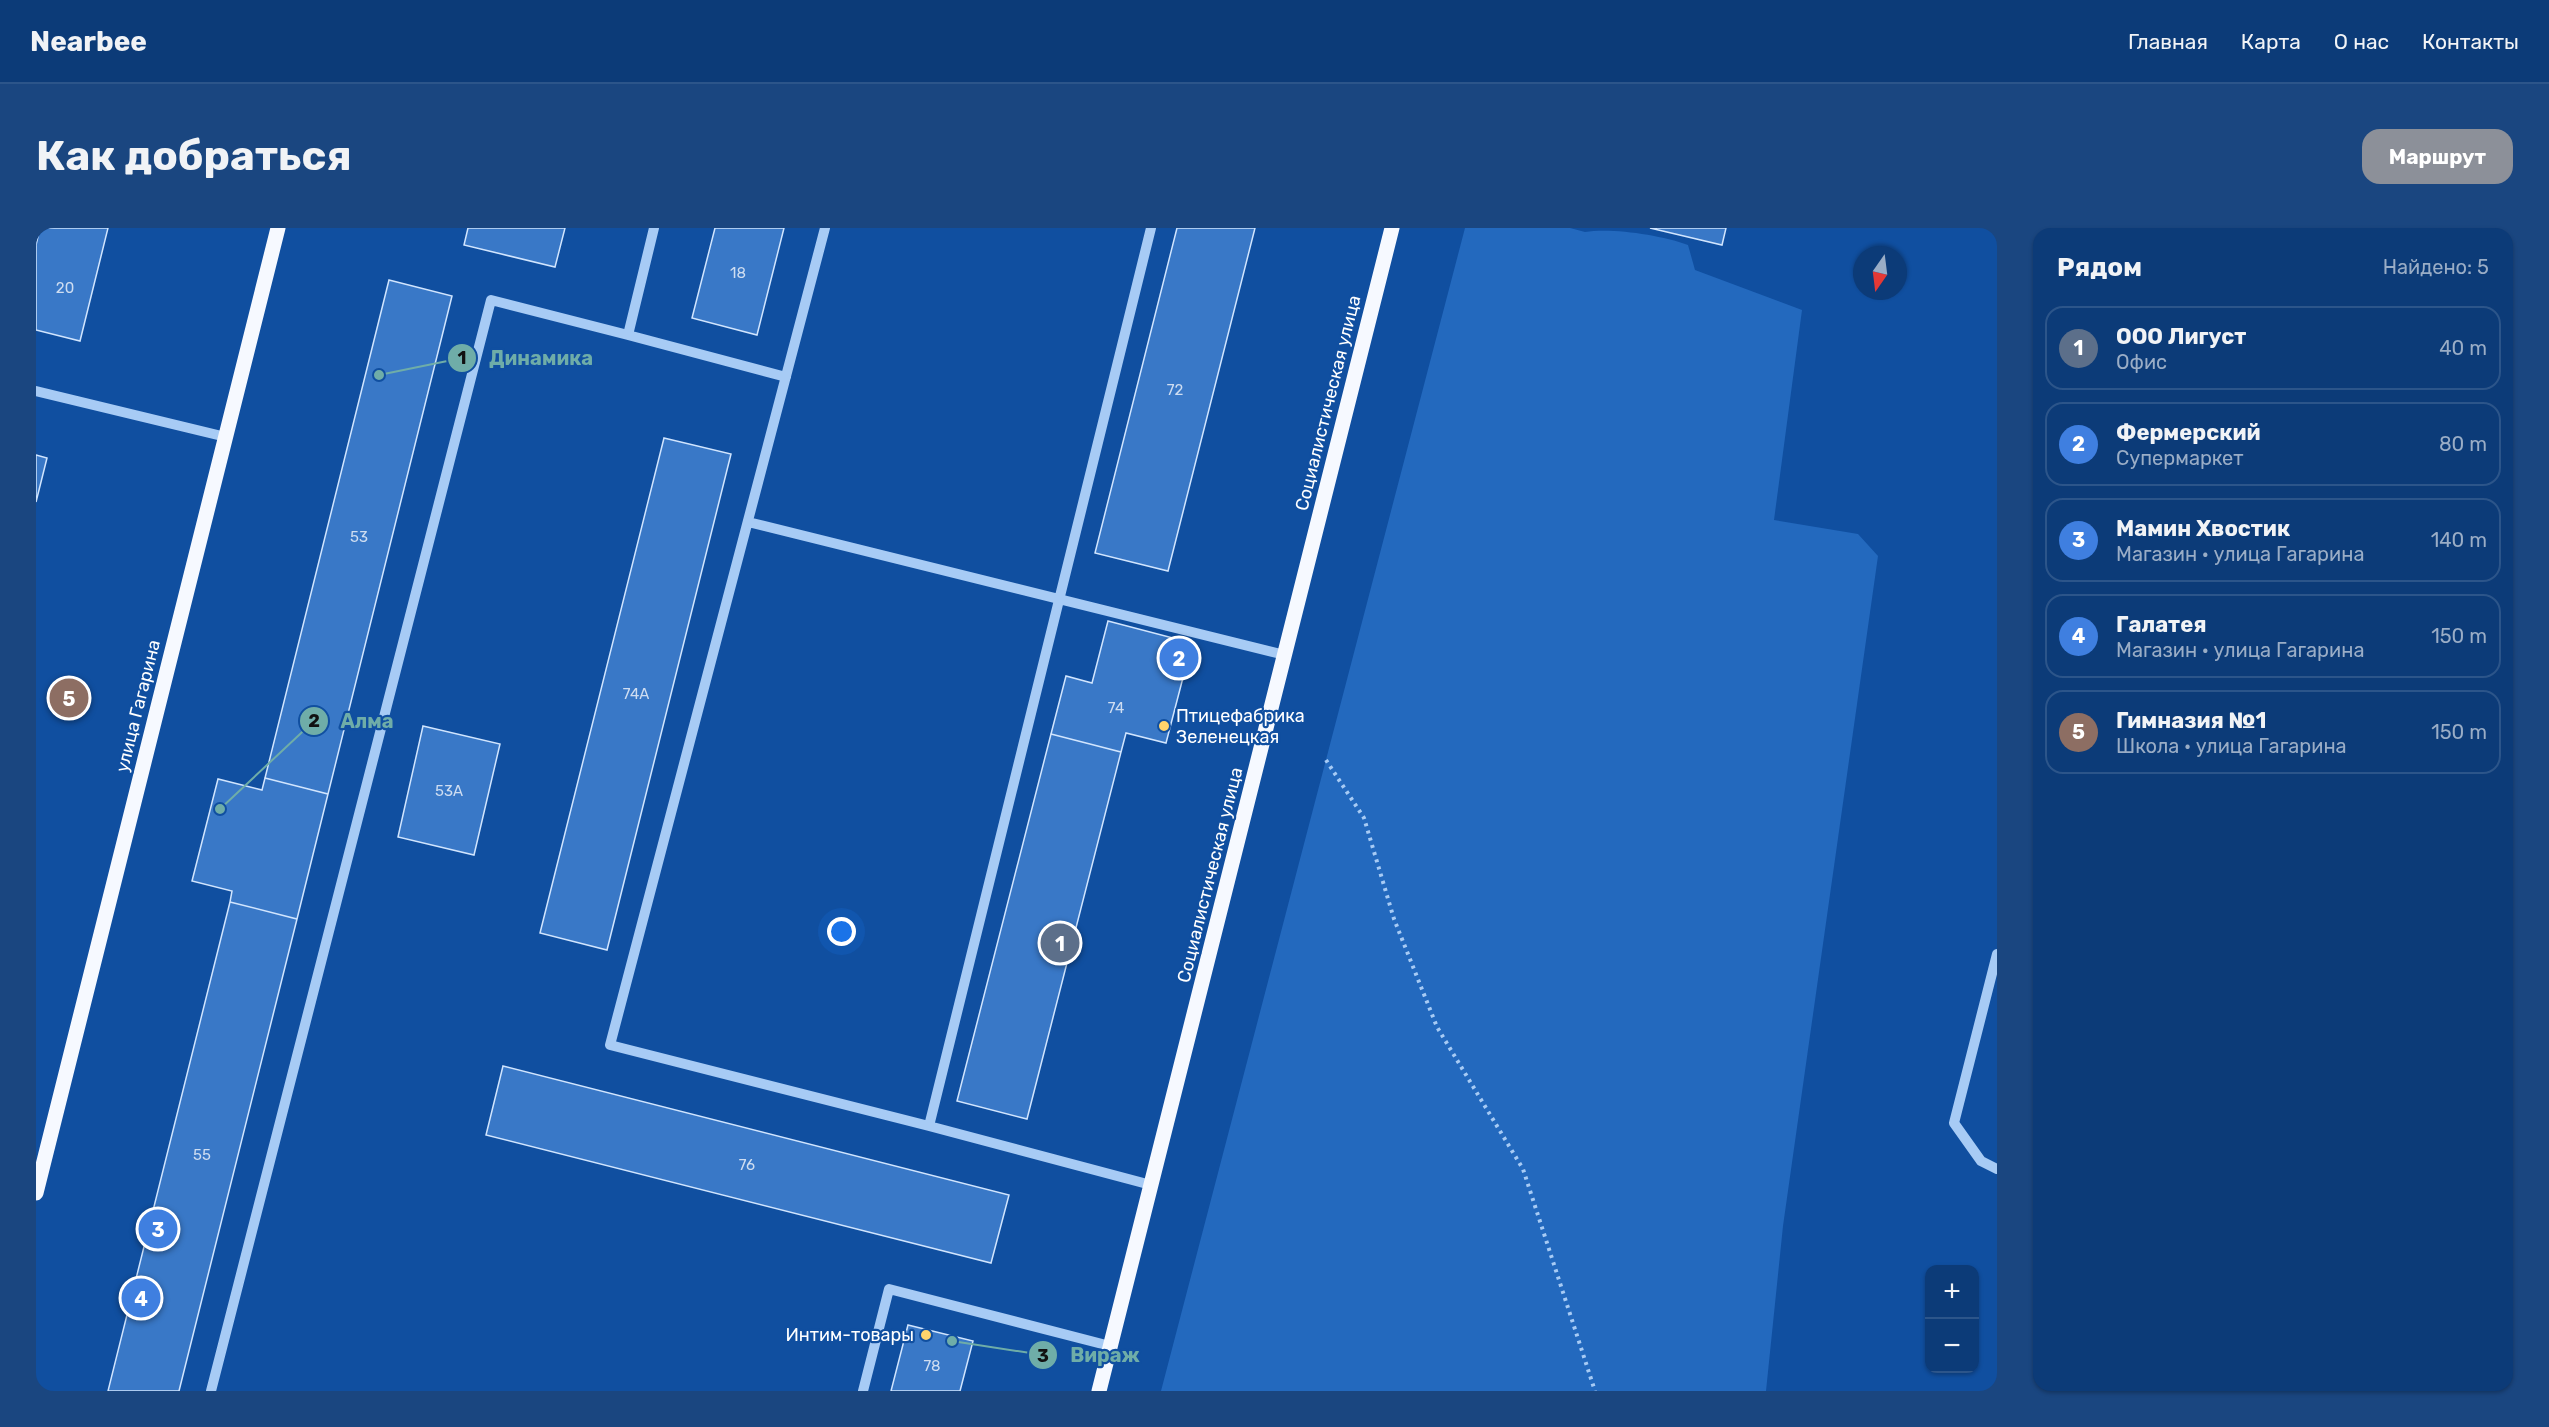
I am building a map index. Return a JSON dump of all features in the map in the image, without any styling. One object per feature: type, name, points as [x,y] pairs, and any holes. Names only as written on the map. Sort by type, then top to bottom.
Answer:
[{"type":"main road","name":"улица Гагарина","points":[[36,1192],[278,228]]},
{"type":"main road","name":"Социалистическая улица","points":[[1099,1391],[1392,228]]},
{"type":"lane","points":[[628,335],[654,228]]},
{"type":"lane","points":[[825,228],[610,1045],[1151,1185]]},
{"type":"lane","points":[[929,1126],[1151,228]]},
{"type":"lane","points":[[211,1391],[490,300],[786,377]]},
{"type":"lane","points":[[36,391],[226,437]]},
{"type":"lane","points":[[748,522],[1285,655]]},
{"type":"lane","points":[[1997,954],[1954,1123],[1981,1161],[1997,1168]]},
{"type":"lane","points":[[863,1391],[889,1289],[1110,1346]]},
{"type":"path","points":[[1326,760],[1364,818],[1394,919],[1437,1026],[1523,1169],[1595,1391]]},
{"type":"shaded area","points":[[1465,228],[1570,228],[1585,232],[1623,232],[1664,238],[1688,245],[1695,270],[1802,310],[1774,520],[1858,534],[1878,556],[1783,1226],[1766,1391],[1161,1391]]},
{"type":"building","points":[[40,228],[108,228],[80,341],[36,330],[36,245]]},
{"type":"building","points":[[468,228],[565,228],[555,267],[464,245]]},
{"type":"building","points":[[715,228],[784,228],[757,335],[692,318]]},
{"type":"building","points":[[1177,228],[1255,228],[1168,571],[1095,553]]},
{"type":"building","points":[[1650,228],[1726,228],[1722,245]]},
{"type":"building","points":[[389,280],[452,296],[328,794],[265,778]]},
{"type":"building","points":[[664,438],[731,454],[607,950],[540,933]]},
{"type":"building","points":[[36,455],[47,458],[36,502]]},
{"type":"building","points":[[1108,621],[1192,643],[1166,743],[1126,733],[1121,752],[1051,734],[1066,676],[1092,683]]},
{"type":"building","points":[[423,726],[500,744],[474,855],[398,837]]},
{"type":"building","points":[[1051,734],[1121,752],[1027,1119],[957,1101]]},
{"type":"building","points":[[265,778],[328,794],[297,919],[230,902],[232,891],[192,881],[218,779],[262,790]]},
{"type":"building","points":[[230,902],[297,919],[179,1391],[108,1391]]},
{"type":"building","points":[[503,1066],[1009,1195],[991,1263],[486,1135]]},
{"type":"building","points":[[908,1325],[973,1341],[960,1391],[891,1391]]},
{"type":"place","name":"Динамика","points":[[379,375]]},
{"type":"place","name":"Фермерский","points":[[1179,658]]},
{"type":"place","name":"Гимназия №1","points":[[69,698]]},
{"type":"place","name":"Птицефабрика Зеленецкая","points":[[1164,726]]},
{"type":"place","name":"Алма","points":[[220,809]]},
{"type":"place","name":"ООО Лигуст","points":[[1060,943]]},
{"type":"place","name":"Мамин Хвостик","points":[[158,1229]]},
{"type":"place","name":"Галатея","points":[[141,1298]]},
{"type":"place","name":"Интим-товары","points":[[926,1335]]},
{"type":"place","name":"Вираж","points":[[952,1341]]}]
